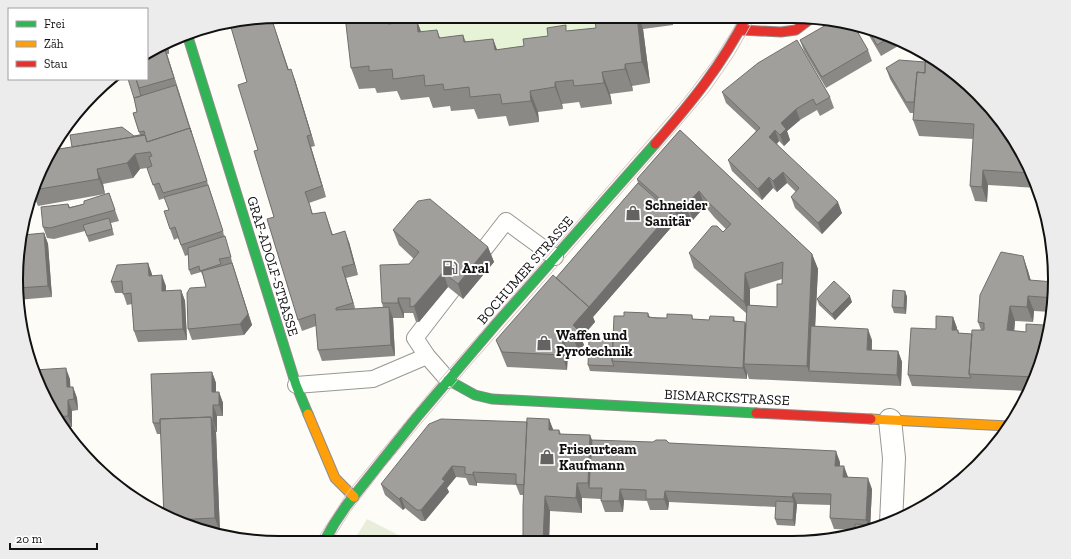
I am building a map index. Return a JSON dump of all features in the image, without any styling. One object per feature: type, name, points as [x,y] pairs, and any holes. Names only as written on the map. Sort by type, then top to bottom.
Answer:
[{"type":"street","name":"BOCHUMER STRASSE","points":[[327,536],[354,497],[448,380],[681,114],[713,73],[744,23]]},
{"type":"street","points":[[741,30],[782,32],[796,30],[805,24]]},
{"type":"street","name":"GRAF-ADOLF-STRASSE","points":[[189,40],[296,385],[335,478],[354,497]]},
{"type":"street","name":"BISMARCKSTRASSE","points":[[448,380],[474,395],[492,399],[1002,426]]},
{"type":"street","points":[[890,420],[894,458],[892,515]]},
{"type":"lane","points":[[482,252],[506,221],[555,257]]},
{"type":"lane","points":[[448,380],[427,356],[415,338],[452,290]]},
{"type":"lane","points":[[296,385],[373,379],[427,356]]},
{"type":"green space","points":[[371,23],[618,23],[619,31],[472,64]]},
{"type":"green space","points":[[367,519],[400,536],[357,536]]},
{"type":"building","points":[[273,23],[288,70],[291,69],[311,135],[307,136],[322,186],[305,192],[312,214],[325,212],[332,235],[345,231],[354,264],[342,267],[353,303],[336,308],[336,310],[389,307],[391,345],[318,350],[315,314],[298,320],[267,219],[274,217],[254,151],[258,150],[238,85],[247,82],[231,28]]},
{"type":"building","points":[[346,23],[417,23],[418,32],[437,30],[439,38],[463,35],[464,42],[493,39],[495,50],[524,46],[523,39],[548,36],[547,28],[566,25],[566,31],[596,28],[595,23],[638,23],[642,62],[625,64],[625,69],[602,72],[604,83],[574,86],[573,80],[555,82],[555,87],[530,91],[531,101],[502,104],[500,94],[470,97],[469,87],[444,90],[443,84],[425,86],[424,75],[393,79],[392,69],[369,71],[369,66],[351,68]]},
{"type":"building","points":[[826,25],[858,32],[868,50],[822,77],[800,40]]},
{"type":"building","points":[[872,36],[884,41],[877,45]]},
{"type":"building","points":[[797,40],[830,97],[816,105],[813,99],[796,109],[781,123],[786,129],[780,135],[775,130],[769,137],[838,202],[818,223],[791,197],[799,188],[783,172],[773,181],[769,177],[758,189],[728,160],[760,128],[722,92],[758,63]]},
{"type":"building","points":[[165,50],[174,78],[139,88],[136,80],[148,80],[148,59]]},
{"type":"building","points":[[899,60],[925,62],[925,73],[917,72],[914,102],[906,102],[886,68]]},
{"type":"building","points":[[926,61],[948,76],[973,98],[1005,137],[1025,173],[983,170],[982,187],[970,186],[974,124],[913,120],[917,72],[925,73]]},
{"type":"building","points":[[128,80],[136,80],[141,96],[134,98]]},
{"type":"building","points":[[176,85],[190,128],[147,142],[145,135],[72,147],[70,135],[122,127],[134,136],[145,134],[144,131],[139,132],[133,113],[137,112],[134,98]]},
{"type":"building","points":[[190,128],[207,181],[163,193],[159,183],[153,185],[147,168],[152,166],[149,157],[152,156],[150,152],[135,154],[127,163],[97,169],[99,179],[40,189],[49,166],[58,149],[145,135],[147,142]]},
{"type":"building","points":[[680,130],[812,254],[807,366],[744,364],[747,305],[777,307],[777,284],[782,284],[783,262],[745,273],[744,302],[689,253],[712,226],[717,226],[723,232],[731,224],[699,191],[687,204],[684,202],[675,212],[637,179]]},
{"type":"building","points":[[638,183],[671,212],[589,307],[556,278]]},
{"type":"building","points":[[208,185],[223,231],[181,245],[175,227],[170,229],[164,211],[169,210],[164,197]]},
{"type":"building","points":[[109,193],[115,210],[50,228],[43,227],[41,207],[68,204],[69,208],[84,204],[84,201]]},
{"type":"building","points":[[430,199],[488,247],[458,284],[443,272],[414,306],[410,307],[410,298],[398,298],[398,303],[382,303],[380,265],[409,264],[419,252],[393,230],[418,201]]},
{"type":"building","points":[[109,218],[112,229],[87,236],[83,225]]},
{"type":"building","points":[[44,233],[48,286],[23,288],[25,246],[27,235]]},
{"type":"building","points":[[225,236],[231,257],[219,259],[221,264],[200,271],[199,266],[189,270],[188,248]]},
{"type":"building","points":[[1001,252],[1023,256],[1029,280],[1048,282],[1047,297],[1028,296],[1027,307],[1010,306],[1007,330],[1026,332],[1026,324],[1044,325],[1039,346],[1028,377],[969,374],[972,330],[984,330],[984,323],[978,322],[980,295]]},
{"type":"building","points":[[148,263],[149,276],[162,275],[162,291],[181,290],[183,329],[134,331],[131,293],[123,294],[122,281],[111,282],[117,265]]},
{"type":"building","points":[[232,263],[248,314],[240,324],[188,329],[187,293],[190,288],[206,287],[202,271]]},
{"type":"building","points":[[553,275],[589,307],[573,325],[578,330],[573,336],[563,337],[562,355],[502,352],[496,340]]},
{"type":"building","points":[[834,281],[850,296],[832,314],[817,299]]},
{"type":"building","points":[[893,290],[905,291],[904,308],[892,307]]},
{"type":"building","points":[[624,312],[648,313],[648,317],[657,318],[667,318],[667,314],[692,315],[692,319],[709,320],[710,316],[734,317],[733,321],[745,322],[743,368],[612,361],[614,316],[624,316]]},
{"type":"building","points":[[936,316],[953,317],[952,330],[958,330],[958,333],[972,334],[969,374],[971,378],[908,375],[911,328],[936,329]]},
{"type":"building","points":[[811,326],[868,329],[867,350],[898,351],[897,375],[809,371]]},
{"type":"building","points":[[589,339],[613,341],[612,361],[614,366],[588,365]]},
{"type":"building","points":[[66,368],[67,387],[73,387],[74,399],[68,400],[68,416],[62,416],[57,408],[40,370]]},
{"type":"building","points":[[212,372],[212,392],[219,392],[219,405],[213,405],[213,421],[211,417],[160,419],[160,423],[153,423],[151,374]]},
{"type":"building","points":[[211,417],[215,518],[190,519],[164,509],[160,419]]},
{"type":"building","points":[[527,418],[549,419],[549,430],[559,430],[559,434],[590,435],[588,483],[577,483],[576,498],[545,496],[543,536],[523,536]]},
{"type":"building","points":[[441,419],[527,422],[524,485],[516,484],[516,474],[473,472],[473,475],[465,474],[465,467],[452,466],[442,479],[445,481],[421,510],[417,510],[401,497],[399,499],[381,484],[429,424]]},
{"type":"building","points":[[592,440],[653,442],[656,440],[666,440],[669,443],[836,451],[835,466],[844,466],[843,477],[868,478],[866,520],[830,518],[831,494],[793,493],[792,497],[665,491],[664,499],[646,499],[646,490],[620,489],[619,501],[601,501],[602,488],[589,488]]},
{"type":"building","points":[[776,501],[794,502],[793,520],[775,519]]},
{"type":"building","points":[[855,524],[865,525],[858,527],[855,528]]},
{"type":"tram line","points":[[319,536],[348,492],[444,375],[684,99],[715,58],[736,23]]},
{"type":"tram line","points":[[335,536],[349,513],[385,466],[466,370],[710,90],[734,55],[752,23]]},
{"type":"traffic: fast","points":[[189,40],[296,385],[308,414]]},
{"type":"traffic: fast","points":[[327,536],[346,506],[417,417],[497,323],[655,144]]},
{"type":"traffic: fast","points":[[448,380],[475,395],[492,399],[756,413]]},
{"type":"traffic: slow","points":[[308,414],[335,478],[354,497]]},
{"type":"traffic: slow","points":[[871,419],[1002,426]]},
{"type":"traffic: jam","points":[[655,144],[705,83],[727,51],[743,23]]},
{"type":"traffic: jam","points":[[741,30],[781,32],[796,30],[804,24]]},
{"type":"traffic: jam","points":[[756,413],[871,419]]},
{"type":"place","name":"Schneider Sanitär","points":[[633,213]]},
{"type":"place","name":"Aral","points":[[450,268]]},
{"type":"place","name":"Waffen und Pyrotechnik","points":[[544,343]]},
{"type":"place","name":"Friseurteam Kaufmann","points":[[547,457]]}]
